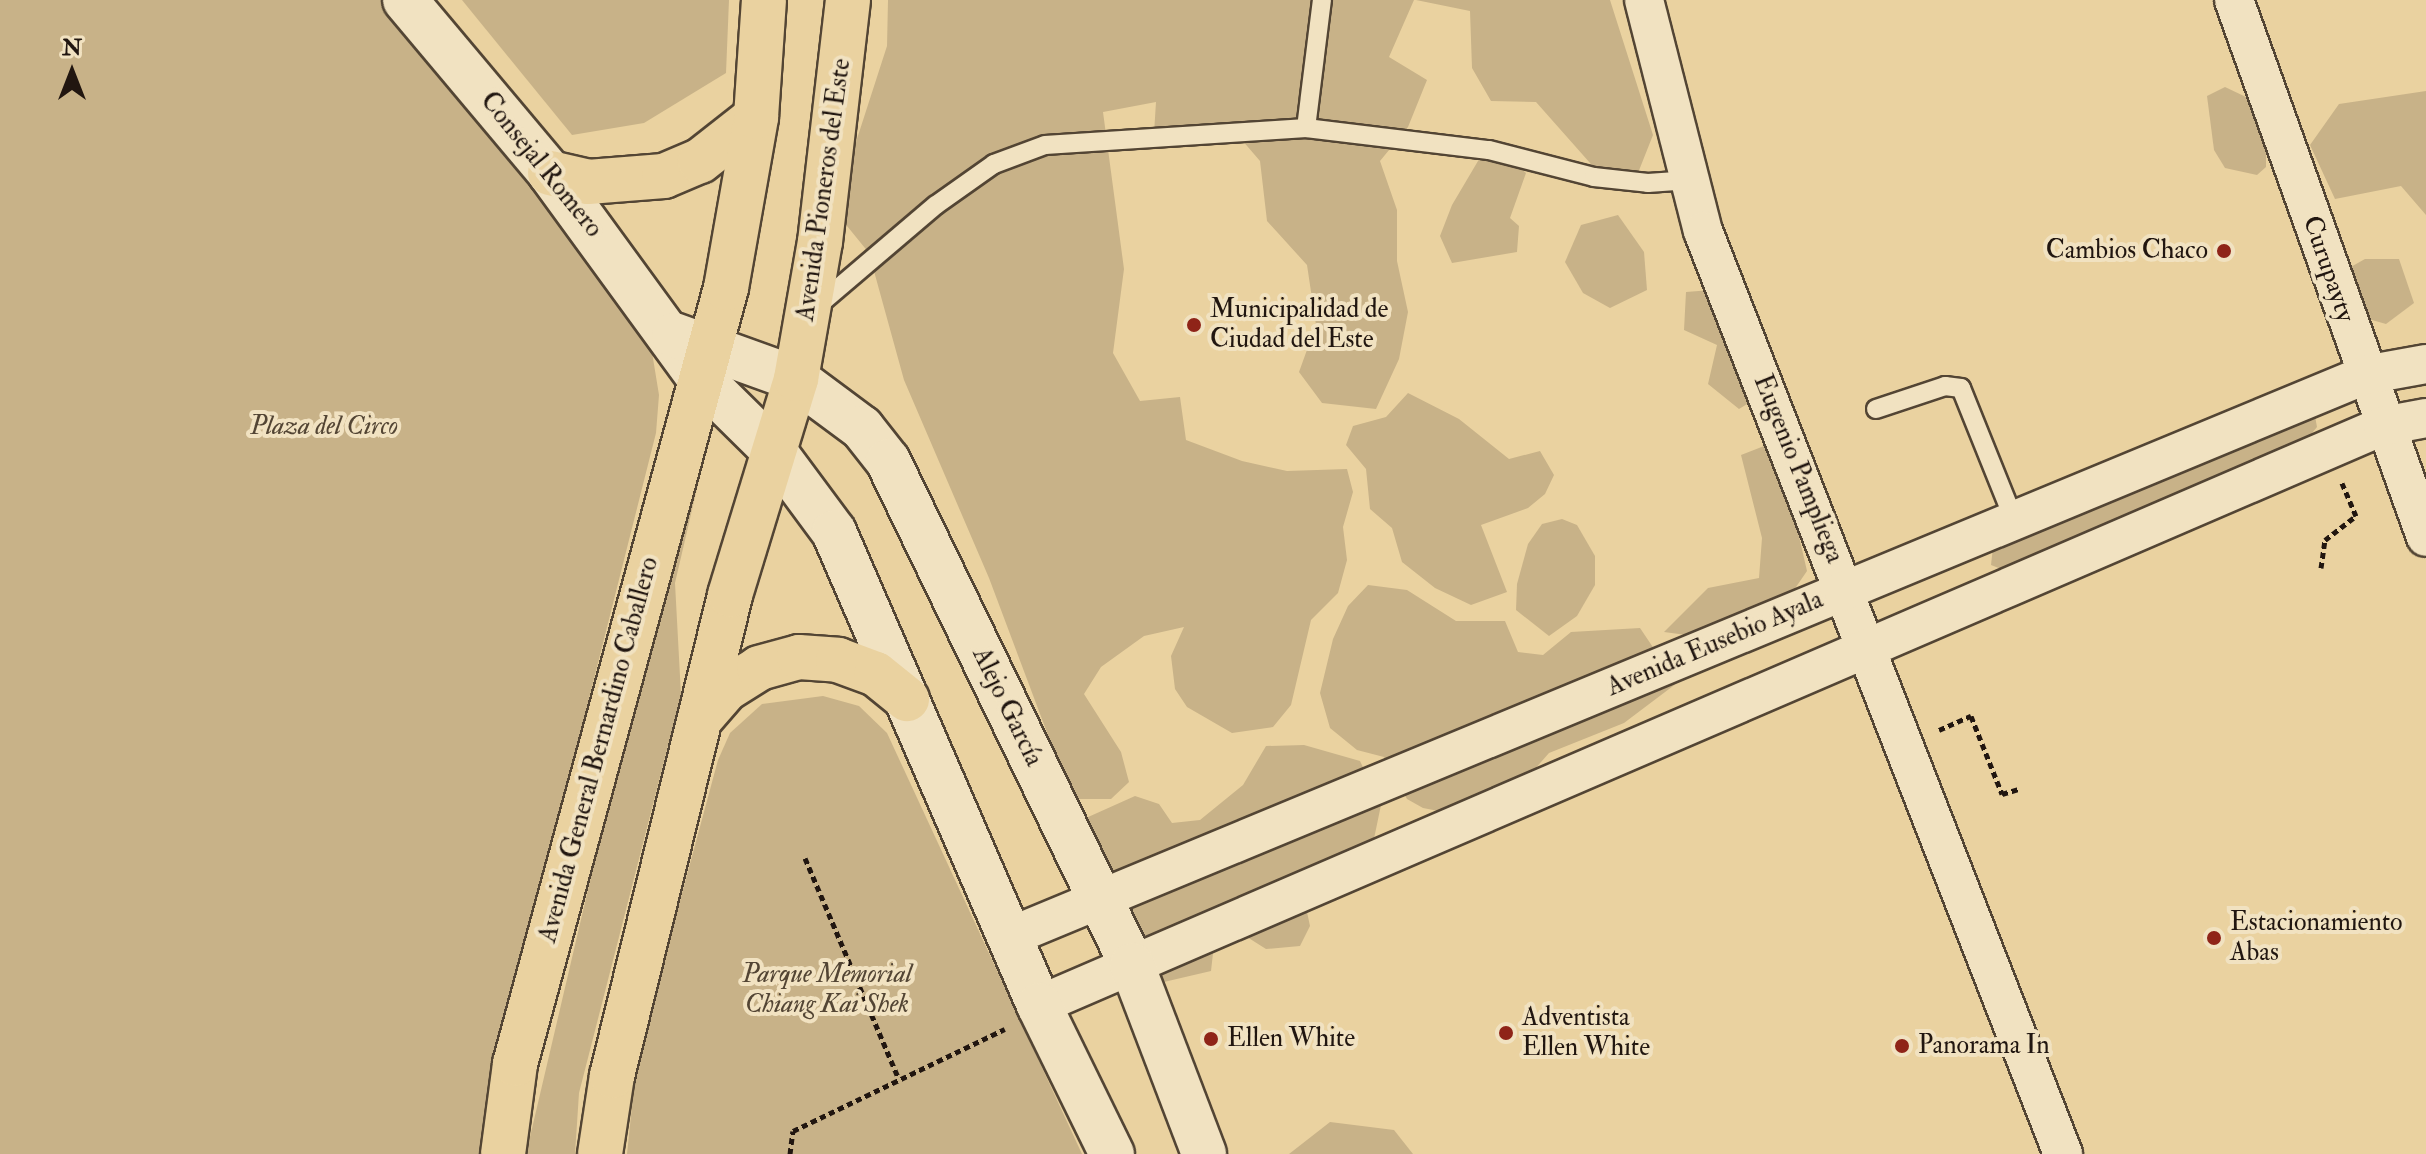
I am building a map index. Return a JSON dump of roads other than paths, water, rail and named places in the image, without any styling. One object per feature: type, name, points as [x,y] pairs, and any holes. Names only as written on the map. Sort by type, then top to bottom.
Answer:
[{"type":"main road","points":[[693,353],[739,229],[756,117],[764,0]]},
{"type":"main road","name":"Avenida Pioneros del Este","points":[[796,379],[837,120],[848,0]]},
{"type":"main road","points":[[550,173],[588,182],[664,176],[700,161],[756,117]]},
{"type":"main road","name":"Avenida General Bernardino Caballero","points":[[503,1154],[515,1064],[693,353]]},
{"type":"main road","points":[[600,1154],[612,1076],[700,719],[796,379]]},
{"type":"main road","points":[[700,719],[726,689],[748,675],[799,657],[838,660],[863,669],[907,699]]},
{"type":"street","name":"Consejal Romero","points":[[405,0],[550,173],[693,353]]},
{"type":"street","name":"Eugenio Pampliega","points":[[1644,0],[1703,231],[1907,743],[2063,1154]]},
{"type":"street","name":"Curupayty","points":[[2234,0],[2383,426],[2426,537]]},
{"type":"street","name":"Alejo García","points":[[693,353],[796,379],[862,428],[888,461],[1132,965],[1204,1154]]},
{"type":"street","points":[[693,353],[774,451],[834,532],[1041,1009],[1112,1154]]},
{"type":"street","name":"Avenida Eusebio Ayala","points":[[1009,937],[2365,375],[2426,364]]},
{"type":"street","points":[[1041,1009],[1132,965],[2383,426],[2426,418]]},
{"type":"lane","points":[[1306,128],[1322,0]]},
{"type":"lane","points":[[807,315],[936,205],[994,164],[1045,145],[1306,128],[1489,150],[1594,177],[1648,183],[1690,180]]},
{"type":"lane","points":[[1876,409],[1945,386],[1961,388],[2014,520]]},
{"type":"place","name":"Cambios Chaco","points":[[2224,251]]},
{"type":"place","name":"Municipalidad de Ciudad del Este","points":[[1194,325]]},
{"type":"place","name":"Estacionamiento Abas","points":[[2214,938]]},
{"type":"place","name":"Adventista Ellen White","points":[[1506,1033]]},
{"type":"place","name":"Ellen White","points":[[1211,1039]]},
{"type":"place","name":"Panorama In","points":[[1902,1046]]},
{"type":"park label","name":"Plaza del Circo","points":[[324,427]]},
{"type":"park label","name":"Parque Memorial Chiang Kai Shek","points":[[827,990]]}]
